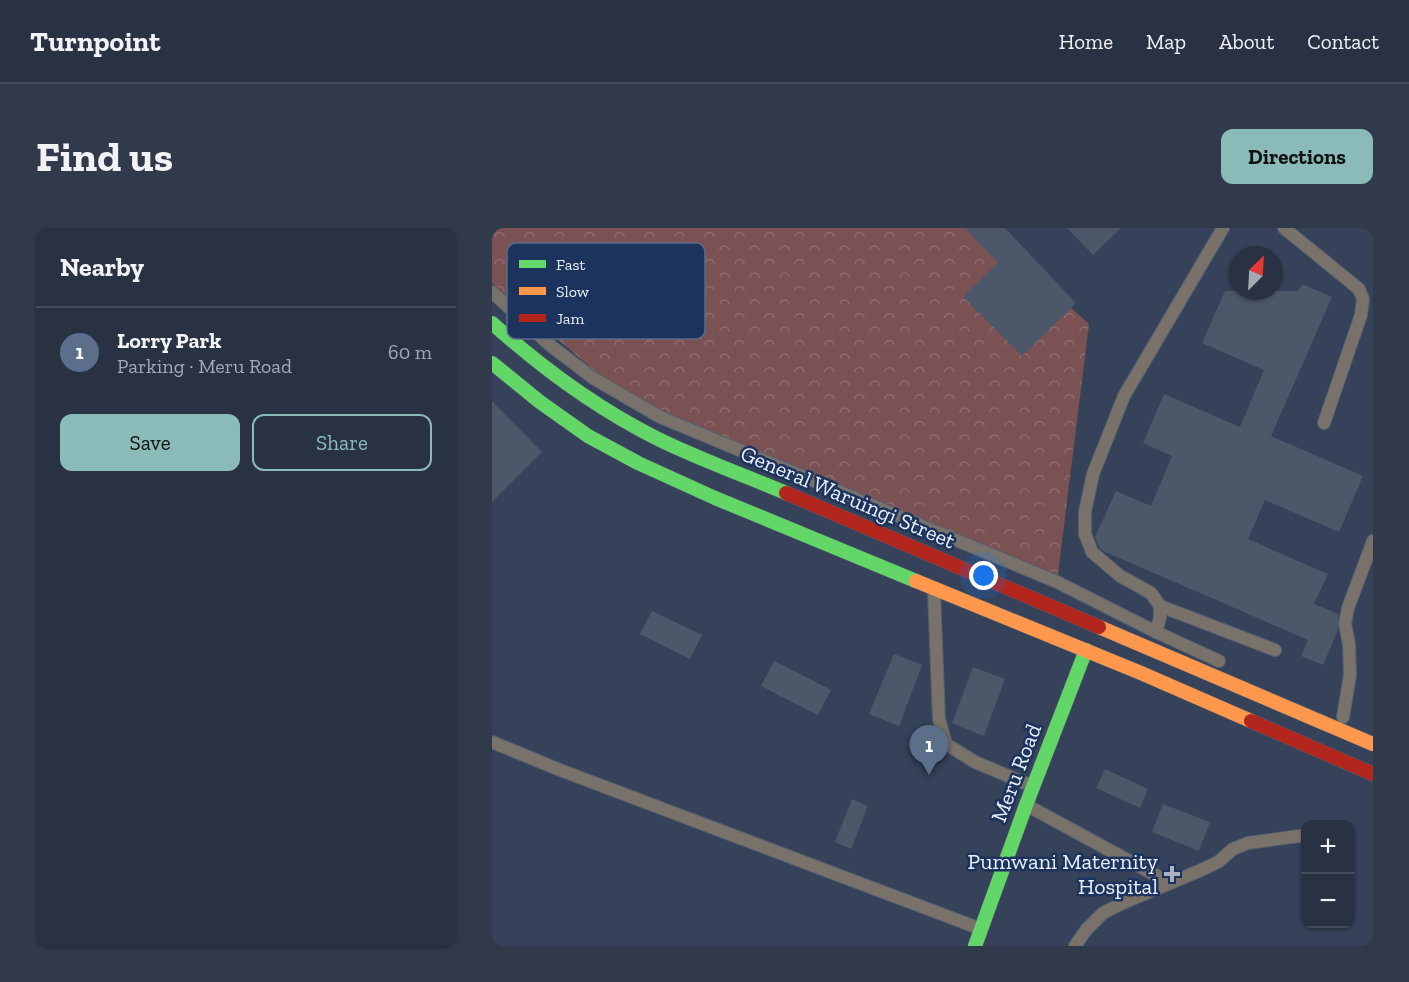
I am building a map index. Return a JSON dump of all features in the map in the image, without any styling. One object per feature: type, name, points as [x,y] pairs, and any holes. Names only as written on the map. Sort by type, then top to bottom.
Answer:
[{"type":"main road","name":"General Waruingi Street","points":[[492,323],[507,336]]},
{"type":"main road","name":"General Waruingi Street","points":[[510,339],[543,368],[594,402],[658,439],[1373,744]]},
{"type":"main road","points":[[492,363],[540,402],[588,436],[638,463],[715,498],[1086,650],[1373,774]]},
{"type":"main road","name":"Meru Road","points":[[975,946],[1086,650]]},
{"type":"lane","points":[[1223,228],[1124,396],[1093,474],[1085,512],[1085,534],[1092,552],[1120,576],[1151,593],[1160,606],[1275,650]]},
{"type":"lane","points":[[1284,228],[1359,289],[1363,299],[1360,315],[1324,423]]},
{"type":"lane","points":[[492,292],[507,306]]},
{"type":"lane","points":[[543,339],[592,378],[660,417],[1057,582],[1156,632],[1229,665]]},
{"type":"lane","points":[[1343,717],[1350,675],[1349,644],[1345,624],[1348,608],[1373,541]]},
{"type":"lane","points":[[934,588],[939,719],[946,744],[975,762],[1034,786]]},
{"type":"lane","points":[[1156,632],[1160,618],[1160,606]]},
{"type":"lane","points":[[492,742],[560,770],[981,929]]},
{"type":"lane","points":[[1026,805],[1170,883]]},
{"type":"lane","points":[[1075,946],[1086,930],[1103,913],[1218,862],[1233,849],[1248,843],[1299,836]]},
{"type":"green space","points":[[492,228],[982,228],[1089,324],[1057,582],[624,396],[557,339],[705,339],[705,243],[507,243],[507,296],[492,283]]},
{"type":"building","points":[[965,228],[1005,228],[1076,303],[1022,356],[963,297],[998,263]]},
{"type":"building","points":[[1067,228],[1121,228],[1093,255]]},
{"type":"building","points":[[1302,284],[1332,297],[1271,436],[1363,476],[1339,532],[1265,500],[1248,539],[1328,574],[1314,604],[1338,614],[1338,630],[1323,665],[1301,656],[1308,640],[1103,551],[1095,537],[1116,491],[1151,506],[1172,456],[1143,443],[1164,394],[1240,427],[1264,370],[1202,343],[1225,291],[1229,291],[1229,300],[1283,300],[1283,291],[1298,291]]},
{"type":"building","points":[[492,401],[542,452],[492,502]]},
{"type":"building","points":[[652,611],[702,635],[690,659],[640,634]]},
{"type":"building","points":[[894,654],[922,665],[899,726],[869,714]]},
{"type":"building","points":[[774,661],[831,690],[818,715],[761,686]]},
{"type":"building","points":[[973,667],[1005,679],[984,736],[952,723]]},
{"type":"building","points":[[1105,769],[1148,789],[1140,808],[1096,788]]},
{"type":"building","points":[[852,799],[868,806],[851,849],[835,842]]},
{"type":"building","points":[[1163,804],[1210,822],[1199,851],[1152,832]]},
{"type":"traffic: fast","points":[[492,323],[507,336]]},
{"type":"traffic: fast","points":[[511,339],[571,387],[614,415],[658,439],[786,493]]},
{"type":"traffic: fast","points":[[492,363],[540,402],[588,436],[638,463],[715,498],[916,581]]},
{"type":"traffic: fast","points":[[975,946],[1086,650]]},
{"type":"traffic: slow","points":[[916,581],[1141,673],[1251,721]]},
{"type":"traffic: slow","points":[[1099,627],[1373,744]]},
{"type":"traffic: jam","points":[[786,493],[1099,627]]},
{"type":"traffic: jam","points":[[1251,721],[1373,774]]},
{"type":"place","name":"Lorry Park","points":[[929,775]]},
{"type":"place","name":"Pumwani Maternity Hospital","points":[[1172,874]]}]
